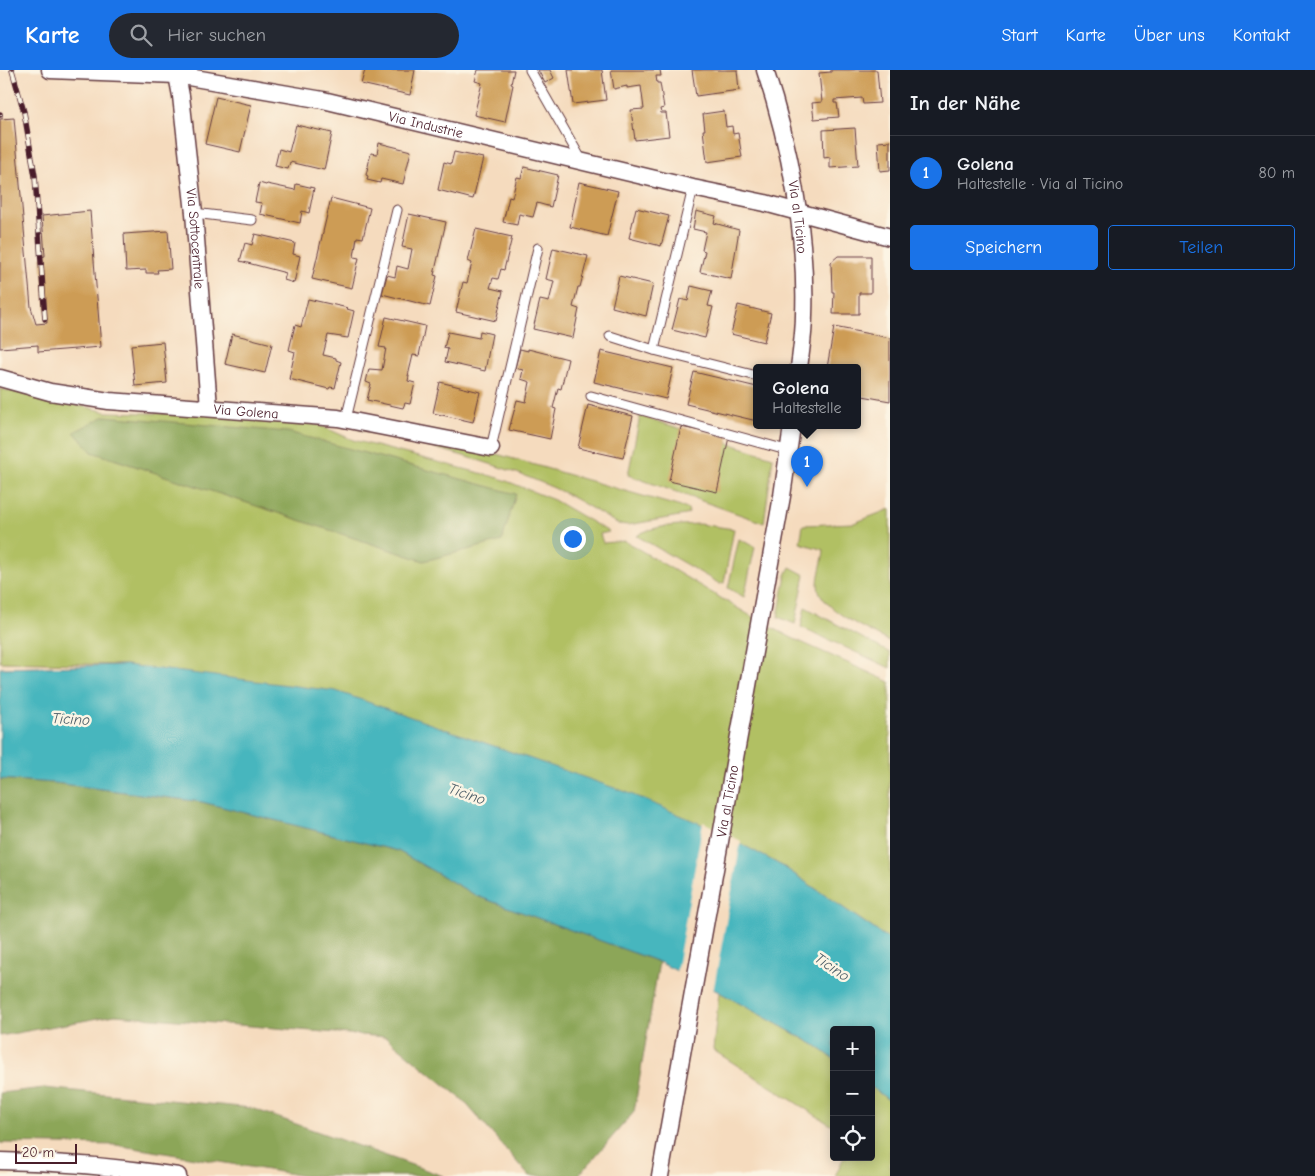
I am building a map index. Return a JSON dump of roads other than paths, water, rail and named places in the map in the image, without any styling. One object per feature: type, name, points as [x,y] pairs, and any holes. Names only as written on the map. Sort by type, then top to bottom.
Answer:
[{"type":"street","name":"Via Industrie","points":[[50,70],[176,72],[323,100],[693,188],[765,203],[890,237]]},
{"type":"street","name":"Via al Ticino","points":[[765,70],[782,123],[798,212],[804,315],[799,364]]},
{"type":"street","name":"Via Sottocentrale","points":[[176,72],[186,134],[194,213],[209,407]]},
{"type":"street","name":"Via Golena","points":[[0,378],[59,394],[109,401],[209,407],[346,420],[491,448]]},
{"type":"street","name":"Via al Ticino","points":[[660,1176],[790,451],[792,429]]},
{"type":"street","points":[[0,1161],[57,1163],[178,1176]]},
{"type":"lane","points":[[530,70],[582,161]]},
{"type":"lane","points":[[654,350],[693,188]]},
{"type":"lane","points":[[346,420],[397,210]]},
{"type":"lane","points":[[194,213],[252,220]]},
{"type":"lane","points":[[491,448],[538,248]]},
{"type":"lane","points":[[610,336],[654,350],[753,375]]},
{"type":"lane","points":[[592,396],[790,451]]},
{"type":"water","name":"Ticino","points":[[126,665],[336,691],[626,792],[715,830],[784,867],[890,940],[890,1101],[875,1090],[875,1026],[830,1026],[830,1056],[815,1045],[719,992],[659,962],[477,896],[398,851],[202,802],[55,783],[0,779],[0,668]]},
{"type":"railway","points":[[12,70],[24,112],[35,176],[45,319]]},
{"type":"place","name":"Golena","points":[[807,487]]}]
